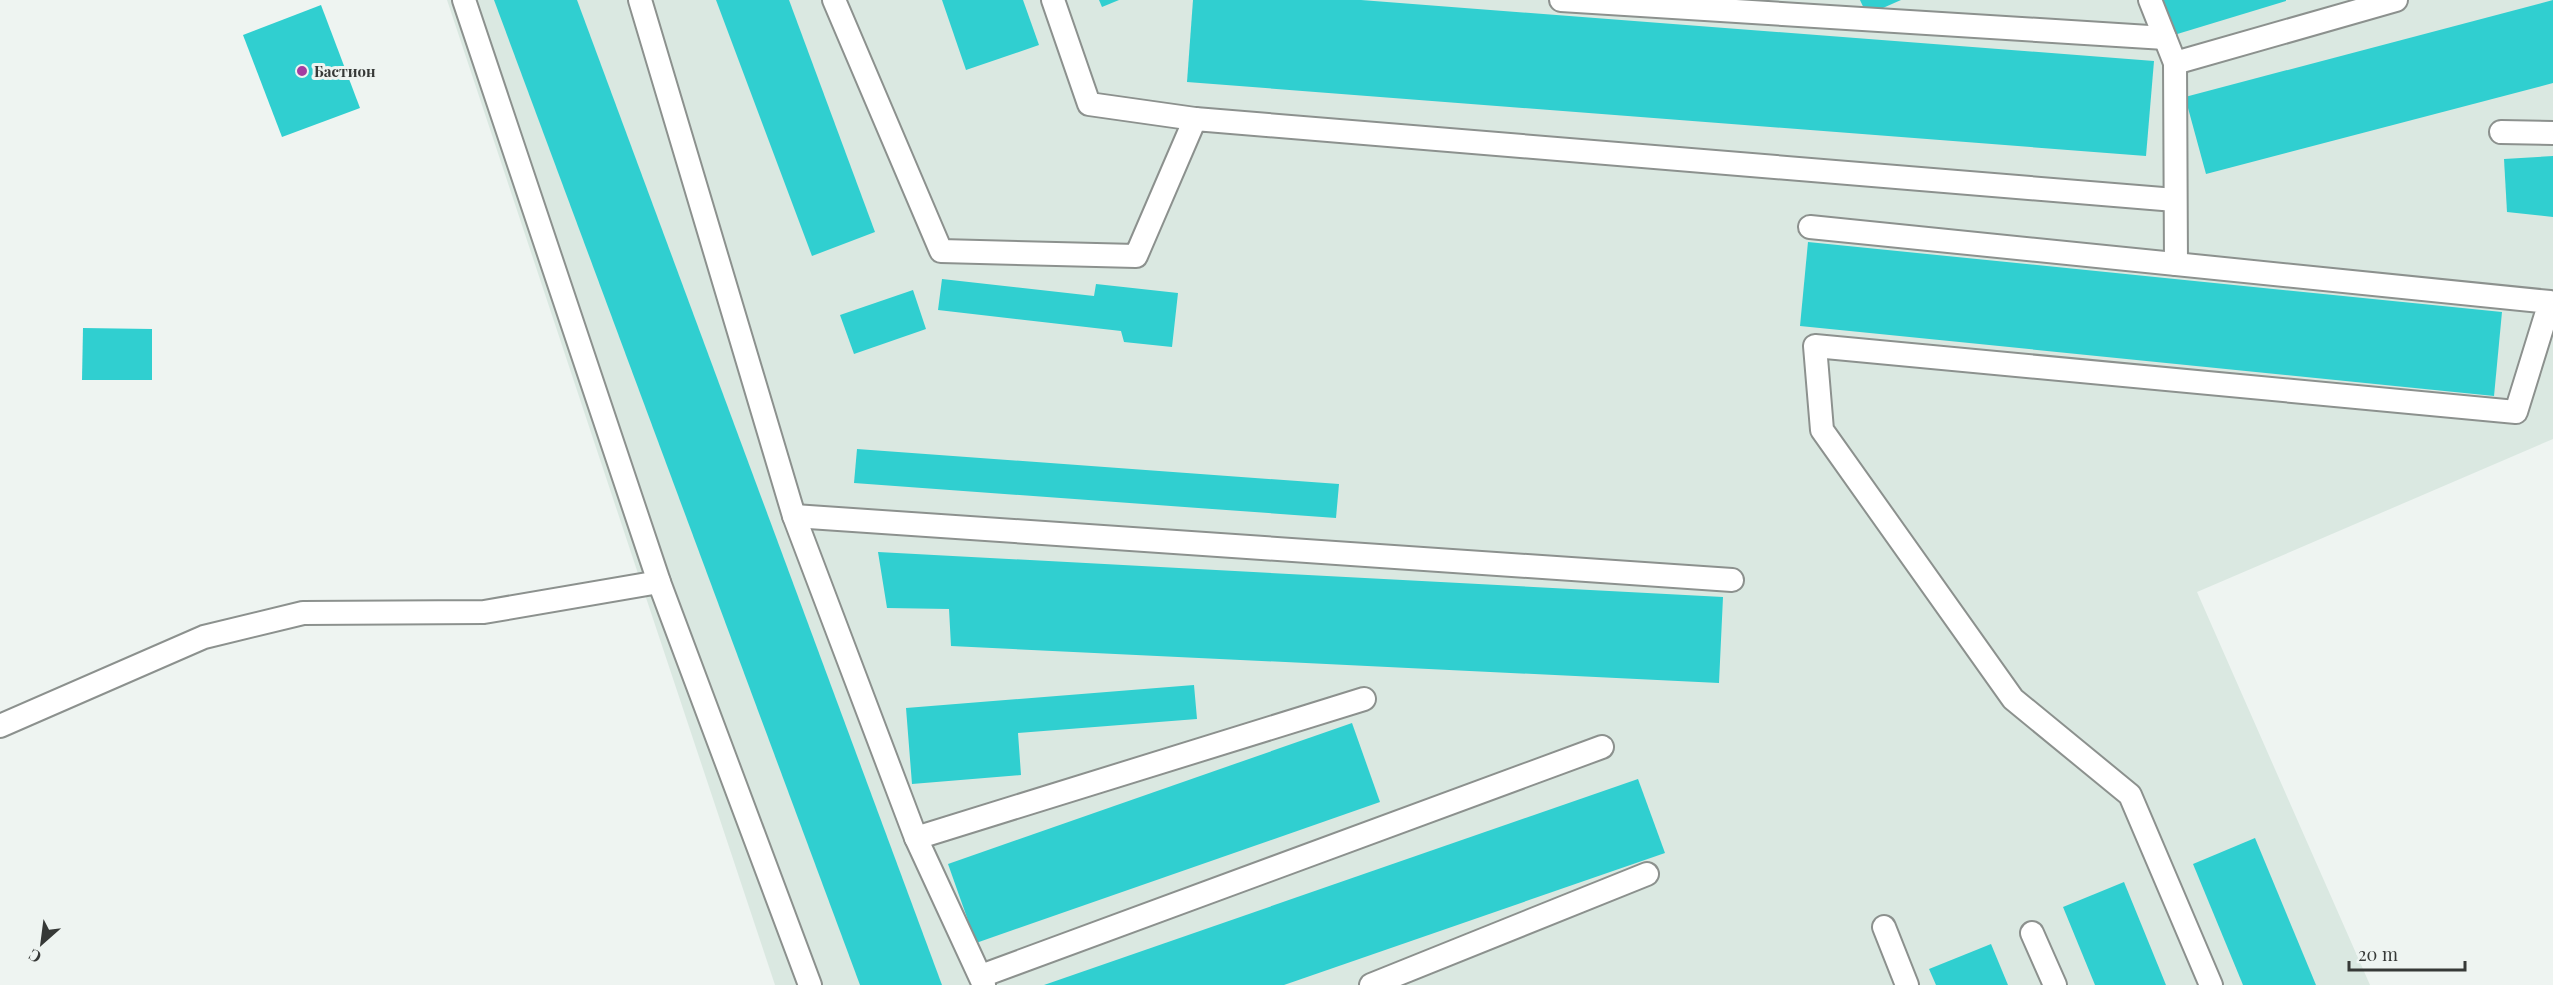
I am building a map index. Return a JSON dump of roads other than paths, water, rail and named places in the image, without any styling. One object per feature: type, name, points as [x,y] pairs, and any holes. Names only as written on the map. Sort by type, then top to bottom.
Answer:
[{"type":"lane","points":[[464,0],[659,582],[810,985]]},
{"type":"lane","points":[[640,0],[794,516],[916,838],[982,981],[1602,747]]},
{"type":"lane","points":[[834,0],[941,251],[1136,256],[1195,119]]},
{"type":"lane","points":[[1053,0],[1089,104],[1195,119],[2175,200]]},
{"type":"lane","points":[[1561,0],[1834,9],[2165,38]]},
{"type":"lane","points":[[2150,0],[2175,63],[2176,264]]},
{"type":"lane","points":[[2175,63],[2396,0]]},
{"type":"lane","points":[[2501,132],[2553,133]]},
{"type":"lane","points":[[1810,227],[2550,302],[2517,412],[1815,346],[1822,430],[2013,699],[2130,795],[2211,985]]},
{"type":"lane","points":[[794,516],[1732,579]]},
{"type":"lane","points":[[0,726],[204,637],[303,613],[484,612],[659,582]]},
{"type":"lane","points":[[916,838],[1364,699]]},
{"type":"lane","points":[[1371,985],[1647,874]]},
{"type":"lane","points":[[1884,927],[1907,985]]},
{"type":"lane","points":[[2032,933],[2055,985]]},
{"type":"place","name":"Бастион","points":[[302,71]]}]
